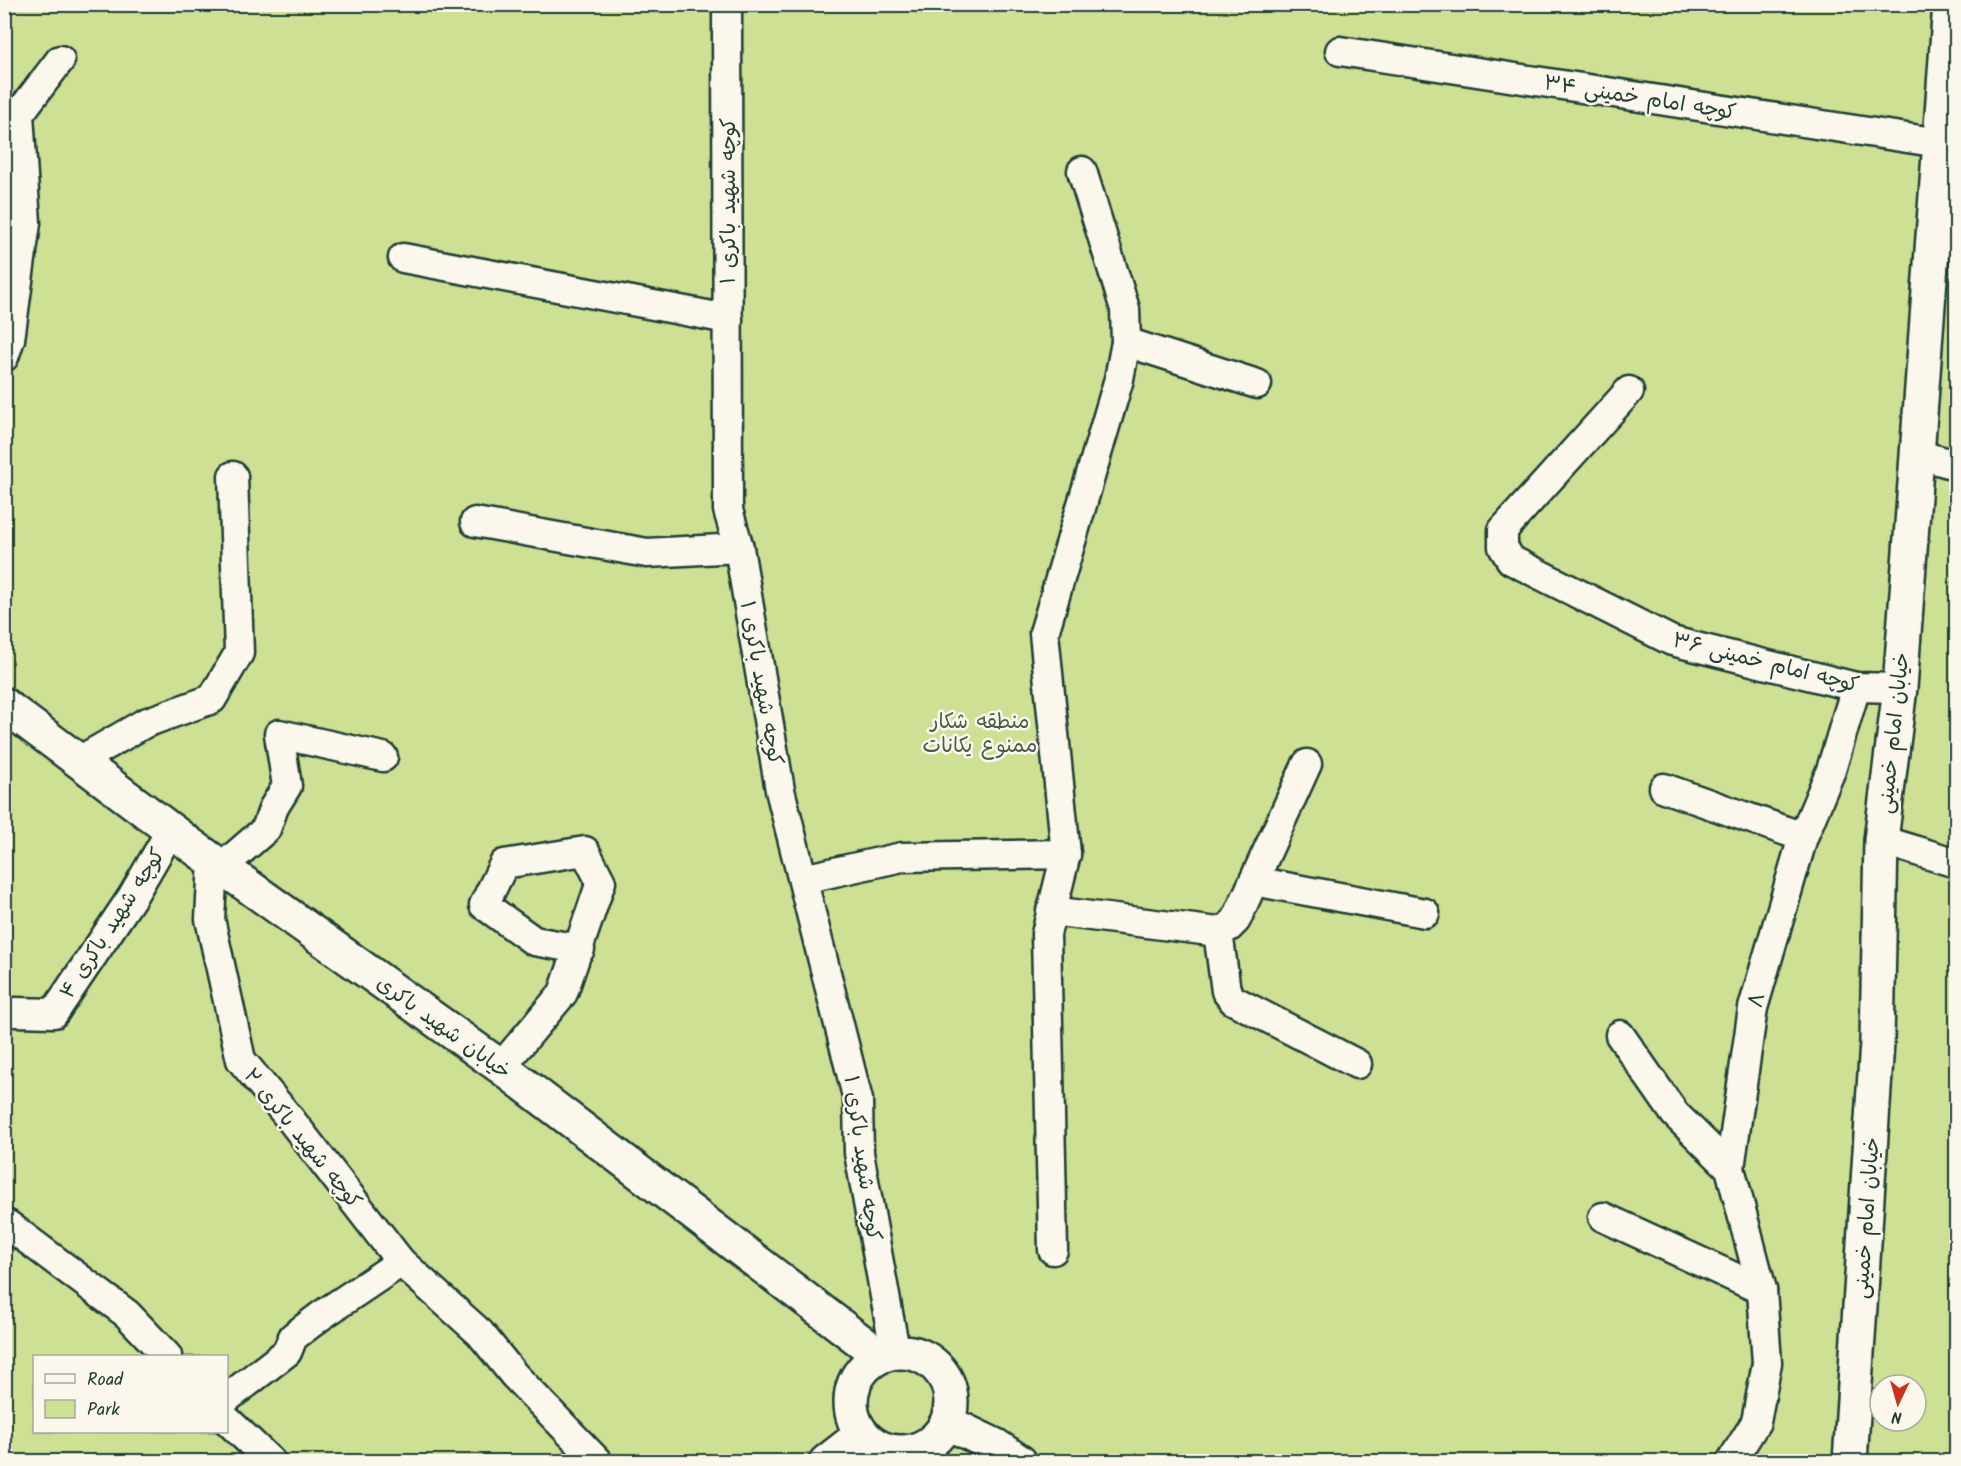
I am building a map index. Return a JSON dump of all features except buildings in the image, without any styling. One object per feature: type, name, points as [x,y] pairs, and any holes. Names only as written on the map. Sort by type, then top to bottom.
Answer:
[{"type":"main road","name":"خیابان امام خمینی","points":[[1850,1461],[1877,1042],[1881,840],[1900,688],[1940,143],[1952,59],[1950,4]]},
{"type":"main road","name":"خیابان شهید باکری","points":[[4,705],[217,864],[501,1067],[887,1353]]},
{"type":"main road","points":[[887,1353],[922,1354],[943,1371],[953,1396],[948,1423],[936,1439],[918,1450],[897,1453],[878,1447],[862,1434],[852,1413],[851,1390],[861,1370],[887,1353]]},
{"type":"main road","points":[[948,1423],[1006,1456]]},
{"type":"main road","points":[[826,1461],[862,1434]]},
{"type":"street","name":"کوچه شهید باکری ۱","points":[[727,4],[728,510],[739,548],[780,790],[858,1100],[859,1153],[887,1353]]},
{"type":"street","name":"کوچه امام خمینی ۳۴","points":[[1340,51],[1940,143]]},
{"type":"street","points":[[4,357],[10,339],[26,224],[19,114],[60,60]]},
{"type":"street","points":[[1053,1250],[1046,934],[1066,854],[1044,633],[1119,379],[1126,342],[1125,309],[1082,171]]},
{"type":"street","points":[[403,258],[728,318]]},
{"type":"street","points":[[1126,342],[1257,384]]},
{"type":"street","name":"کوچه امام خمینی ۳۶","points":[[1629,391],[1503,530],[1503,547],[1511,560],[1672,641],[1856,687],[1900,688]]},
{"type":"street","points":[[1916,454],[1956,465]]},
{"type":"street","points":[[79,761],[145,723],[212,699],[239,653],[233,476]]},
{"type":"street","points":[[476,522],[647,554],[739,548]]},
{"type":"street","name":"۸","points":[[1730,1168],[1753,1008],[1803,837],[1831,771],[1856,687]]},
{"type":"street","points":[[217,864],[266,829],[274,807],[287,786],[279,734],[383,757]]},
{"type":"street","points":[[1051,911],[1218,932],[1229,927],[1236,920],[1307,764]]},
{"type":"street","points":[[1664,788],[1803,837]]},
{"type":"street","name":"کوچه شهید باکری ۴","points":[[15,1012],[54,1013],[132,897],[171,830]]},
{"type":"street","points":[[1881,840],[1956,863]]},
{"type":"street","points":[[803,879],[902,857],[1066,854]]},
{"type":"street","name":"کوچه شهید باکری ۲","points":[[217,864],[210,919],[241,1060],[291,1120],[401,1262],[480,1333],[514,1375],[598,1461]]},
{"type":"street","points":[[1254,881],[1425,913]]},
{"type":"street","points":[[1218,932],[1226,991],[1233,1000],[1357,1064]]},
{"type":"street","points":[[501,1067],[563,993],[579,949]]},
{"type":"street","points":[[1620,1035],[1675,1114],[1730,1168],[1762,1290],[1767,1363],[1756,1422],[1731,1461]]},
{"type":"street","points":[[1603,1217],[1762,1290]]},
{"type":"street","points":[[4,1225],[8,1225],[127,1314],[166,1355]]},
{"type":"street","points":[[228,1397],[287,1352],[293,1337],[401,1262]]},
{"type":"street","points":[[228,1421],[271,1461]]},
{"type":"green space","name":"منطقه شکار ممنوع یکانات","points":[[5,5],[1956,5],[1956,1461],[5,1462]]}]
